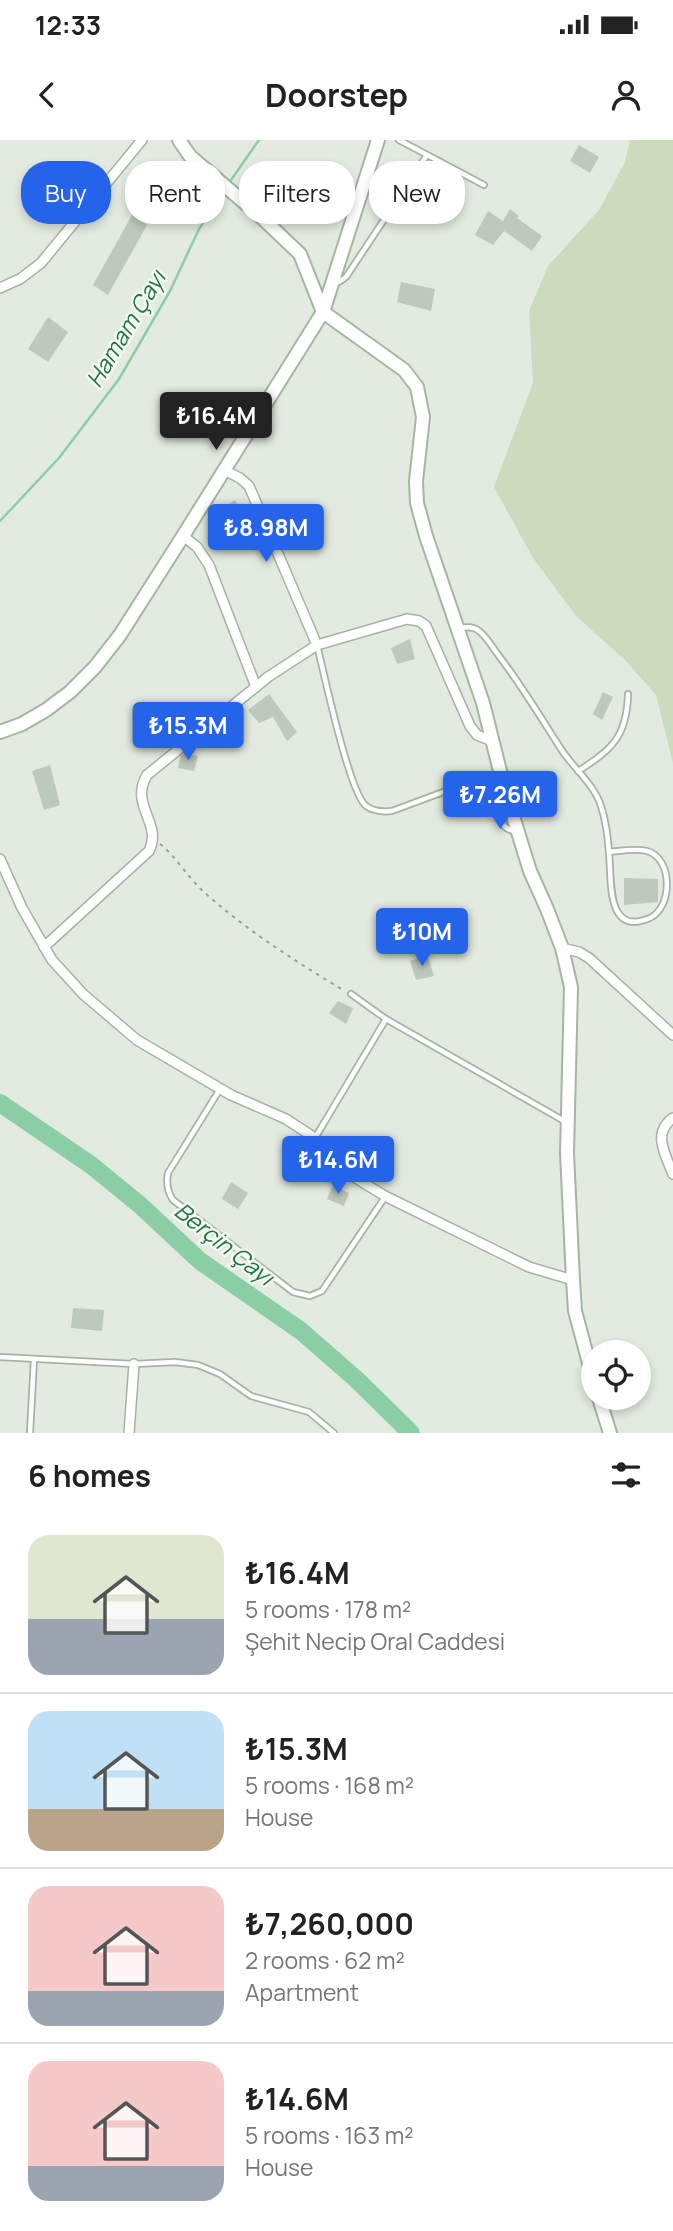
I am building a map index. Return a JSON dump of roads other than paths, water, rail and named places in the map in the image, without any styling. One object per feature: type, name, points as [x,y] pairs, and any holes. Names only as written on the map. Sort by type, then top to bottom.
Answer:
[{"type":"street","points":[[0,288],[20,279],[41,263],[142,140]]},
{"type":"street","points":[[179,140],[190,156],[300,254],[323,312],[404,370],[417,387],[423,417],[416,481],[417,503],[459,628],[517,831],[530,871],[562,948],[571,987],[567,1153],[575,1311],[583,1340]]},
{"type":"street","points":[[0,732],[22,724],[70,692],[95,667],[120,635],[323,312],[378,140]]},
{"type":"street","points":[[224,470],[249,486],[317,645]]},
{"type":"street","points":[[183,536],[197,547],[209,565],[256,687]]},
{"type":"street","points":[[44,947],[149,851],[153,830],[141,798],[142,785],[147,775],[256,687],[317,645],[407,619],[419,621],[426,626],[434,641],[470,726],[477,735],[492,741]]},
{"type":"street","points":[[0,859],[22,908],[52,960],[83,994],[137,1040],[220,1088],[286,1119],[315,1138],[337,1163],[354,1177],[385,1196],[529,1267],[573,1280]]},
{"type":"street","points":[[562,948],[579,952],[589,958],[673,1035]]},
{"type":"street","points":[[673,1118],[664,1125],[661,1142],[673,1174]]},
{"type":"street","points":[[130,1433],[134,1364]]},
{"type":"street","points":[[603,1410],[610,1433]]},
{"type":"lane","points":[[399,140],[484,186]]},
{"type":"lane","points":[[333,281],[339,282],[346,277],[427,155]]},
{"type":"lane","points":[[459,628],[471,627],[480,631],[525,691],[562,751],[601,805],[609,852],[611,894],[619,916],[638,921],[661,911],[667,903],[670,890],[663,863],[647,851],[609,852]]},
{"type":"lane","points":[[317,645],[346,759],[357,793],[364,804],[374,810],[392,811],[474,782],[487,788],[503,824],[510,830],[517,831]]},
{"type":"lane","points":[[579,771],[600,757],[621,733],[628,716],[628,694]]},
{"type":"lane","points":[[351,994],[386,1019],[568,1123]]},
{"type":"lane","points":[[315,1138],[386,1019]]},
{"type":"lane","points":[[220,1088],[169,1173],[169,1192],[173,1200],[293,1292],[310,1296],[322,1291],[385,1196]]},
{"type":"lane","points":[[0,1357],[134,1364],[175,1362],[206,1367],[251,1396],[309,1412],[334,1433]]},
{"type":"lane","points":[[30,1433],[34,1359]]},
{"type":"waterway","name":"Hamam Çayı","points":[[229,183],[259,140]]},
{"type":"waterway","name":"Hamam Çayı","points":[[0,521],[59,458],[119,379],[170,291],[202,224]]},
{"type":"waterway","name":"Berçin Çayı","points":[[0,1103],[91,1165],[140,1205],[200,1261],[301,1331],[356,1379],[411,1433]]}]
